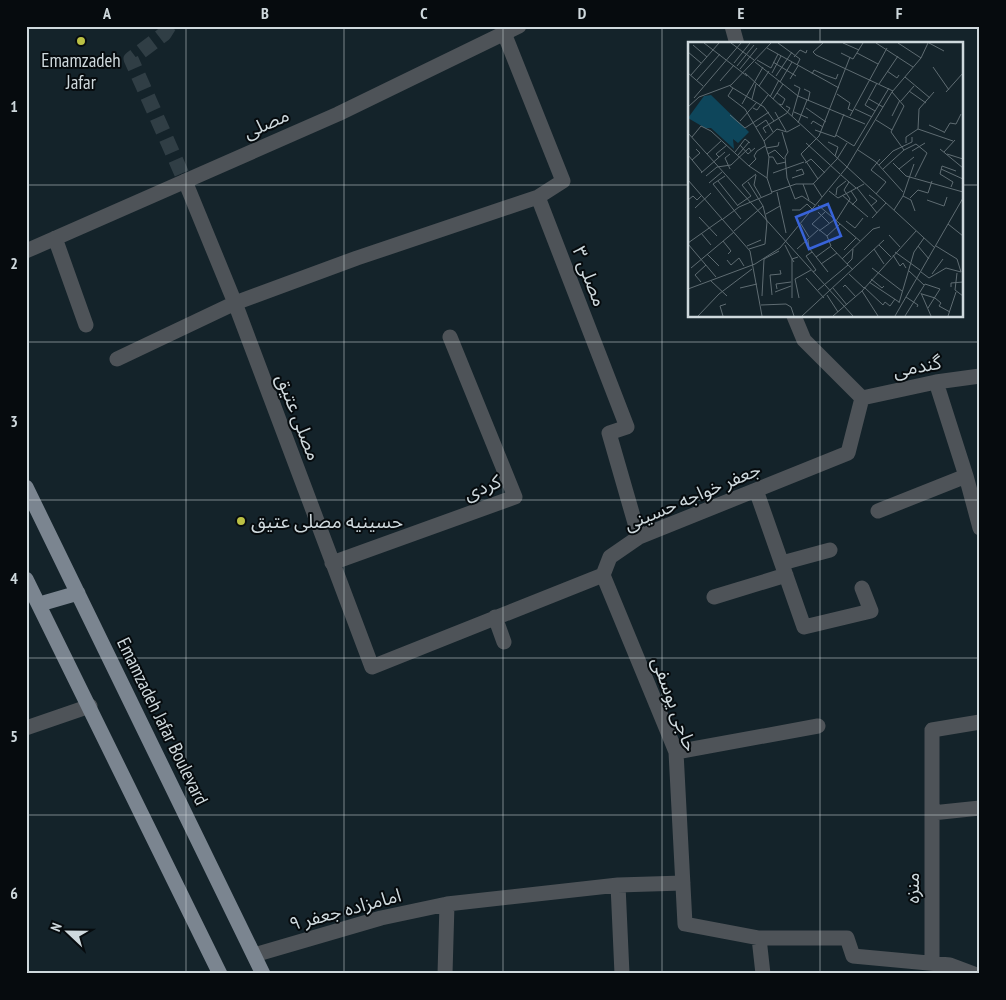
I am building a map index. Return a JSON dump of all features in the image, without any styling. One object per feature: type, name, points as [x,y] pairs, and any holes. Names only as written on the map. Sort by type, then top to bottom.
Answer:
[{"type":"main road","name":"Emamzadeh Jafar Boulevard","points":[[26,487],[263,974]]},
{"type":"main road","points":[[26,579],[40,604],[220,974]]},
{"type":"main road","points":[[40,604],[78,593]]},
{"type":"street","name":"مصلی","points":[[26,251],[338,114],[519,26]]},
{"type":"street","points":[[732,26],[736,42]]},
{"type":"street","points":[[117,359],[235,303],[357,258],[538,197],[563,181],[504,33]]},
{"type":"street","name":"مصلی عتیق","points":[[185,181],[235,303],[372,667],[495,618]]},
{"type":"street","name":"مصلی ۳","points":[[538,197],[627,427],[609,434],[639,537]]},
{"type":"street","points":[[55,238],[86,325]]},
{"type":"street","points":[[795,318],[804,340],[862,398]]},
{"type":"street","name":"کردی","points":[[332,563],[516,497],[450,337]]},
{"type":"street","name":"گندمی","points":[[862,398],[936,382],[980,376]]},
{"type":"street","points":[[936,382],[972,482],[980,528]]},
{"type":"street","name":"جعفر خواجه حسینی","points":[[603,575],[610,557],[639,537],[848,453],[862,398]]},
{"type":"street","points":[[878,511],[972,482]]},
{"type":"street","points":[[756,490],[804,627],[871,611],[862,588]]},
{"type":"street","points":[[714,597],[830,550]]},
{"type":"street","points":[[504,642],[495,618],[603,575]]},
{"type":"street","name":"حاجی یوسفی","points":[[603,575],[676,752],[685,924],[759,938],[847,938],[853,956],[950,965],[974,974]]},
{"type":"street","points":[[26,728],[90,706]]},
{"type":"street","name":"منزه","points":[[932,964],[932,730],[980,722]]},
{"type":"street","points":[[676,752],[818,726]]},
{"type":"street","points":[[932,813],[980,808]]},
{"type":"street","points":[[444,974],[447,904],[618,885],[683,883]]},
{"type":"street","points":[[618,885],[622,974]]},
{"type":"street","name":"امامزاده جعفر ۹","points":[[254,955],[381,918],[447,904]]},
{"type":"street","points":[[759,938],[762,974]]},
{"type":"tunnel","points":[[169,26],[164,34],[131,59],[185,181]]},
{"type":"place","name":"Emamzadeh Jafar","points":[[81,41]]},
{"type":"place","name":"حسینیه مصلی عتیق","points":[[241,521]]}]
